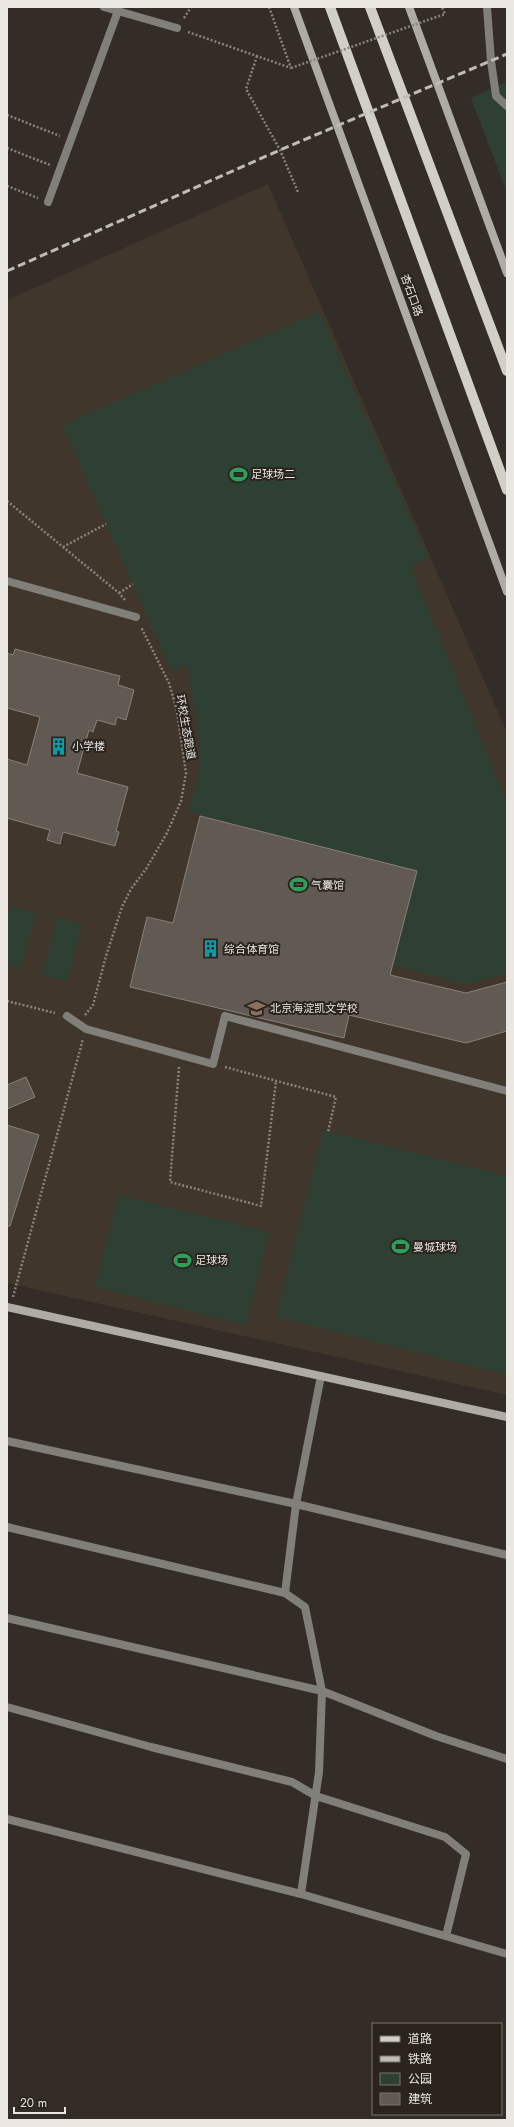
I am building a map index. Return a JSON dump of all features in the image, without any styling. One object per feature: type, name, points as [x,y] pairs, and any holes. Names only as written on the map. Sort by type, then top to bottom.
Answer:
[{"type":"main road","name":"杏石口路","points":[[330,7],[507,490]]},
{"type":"main road","points":[[370,7],[507,371]]},
{"type":"street","points":[[104,7],[177,28]]},
{"type":"street","name":"杏石口路","points":[[294,7],[507,592]]},
{"type":"street","points":[[409,7],[507,273]]},
{"type":"street","points":[[487,7],[491,61],[496,96],[507,106]]},
{"type":"street","points":[[48,202],[118,11]]},
{"type":"street","points":[[7,581],[136,617]]},
{"type":"street","points":[[67,1016],[86,1029],[213,1064],[225,1016],[507,1091]]},
{"type":"street","points":[[9,1307],[507,1417]]},
{"type":"street","points":[[285,1593],[296,1504],[322,1376]]},
{"type":"street","points":[[7,1441],[296,1504],[507,1555]]},
{"type":"street","points":[[7,1527],[285,1593],[305,1606],[322,1691],[319,1772],[301,1894]]},
{"type":"street","points":[[7,1618],[322,1691],[436,1736],[507,1759]]},
{"type":"street","points":[[7,1706],[151,1747],[292,1782],[316,1796],[445,1837],[466,1854],[446,1936]]},
{"type":"street","points":[[7,1819],[301,1894],[507,1954]]},
{"type":"path","points":[[191,7],[177,28],[291,68],[445,14],[442,7]]},
{"type":"path","points":[[269,7],[291,68]]},
{"type":"path","points":[[257,56],[246,89],[280,150],[298,192]]},
{"type":"path","points":[[7,115],[70,140]]},
{"type":"path","points":[[7,148],[60,168]]},
{"type":"path","points":[[7,186],[48,202]]},
{"type":"path","name":"环校生态跑道","points":[[7,500],[119,593],[136,617],[169,683],[178,719],[186,773],[181,801],[167,833],[146,869],[131,889],[122,907],[106,956],[93,1005],[83,1017],[67,1016],[7,1001]]},
{"type":"path","points":[[63,547],[106,524]]},
{"type":"path","points":[[119,593],[133,584]]},
{"type":"path","points":[[9,1307],[86,1029]]},
{"type":"path","points":[[180,1055],[170,1182],[261,1206],[276,1080]]},
{"type":"path","points":[[213,1064],[336,1097],[328,1132]]},
{"type":"shaded area","name":"北京海淀凯文学校","points":[[268,184],[507,733],[507,1395],[7,1283],[7,300]]},
{"type":"green space","points":[[507,82],[507,193],[471,98]]},
{"type":"green space","points":[[319,312],[428,558],[410,566],[507,803],[507,974],[466,984],[392,965],[417,871],[188,812],[198,778],[200,743],[186,664],[171,671],[62,425]]},
{"type":"green space","points":[[11,906],[36,913],[20,969],[7,965],[7,920]]},
{"type":"green space","points":[[57,918],[82,925],[67,981],[42,975]]},
{"type":"green space","name":"曼城球场","points":[[323,1130],[507,1176],[507,1375],[276,1317]]},
{"type":"green space","name":"足球场","points":[[118,1195],[269,1232],[246,1325],[95,1287]]},
{"type":"building","name":"小学楼","points":[[15,649],[120,676],[118,685],[134,690],[126,720],[117,717],[115,725],[97,720],[93,732],[89,730],[77,773],[128,787],[116,831],[119,832],[115,846],[63,832],[60,844],[47,840],[50,830],[7,818],[7,759],[27,765],[40,717],[7,708],[7,653],[13,655]]},
{"type":"building","points":[[200,816],[417,871],[390,975],[466,993],[507,982],[507,1031],[466,1043],[349,1015],[344,1038],[130,987],[147,917],[173,923]]},
{"type":"building","points":[[26,1077],[35,1097],[7,1109],[7,1085]]},
{"type":"building","points":[[7,1125],[39,1135],[10,1226],[7,1226]]},
{"type":"railway","points":[[7,271],[280,150],[507,54]]},
{"type":"place","name":"足球场二","points":[[238,474]]},
{"type":"place","name":"小学楼","points":[[59,746]]},
{"type":"place","name":"气囊馆","points":[[298,885]]},
{"type":"place","name":"综合体育馆","points":[[211,949]]},
{"type":"place","name":"北京海淀凯文学校","points":[[257,1008]]},
{"type":"place","name":"曼城球场","points":[[400,1247]]},
{"type":"place","name":"足球场","points":[[182,1260]]}]
